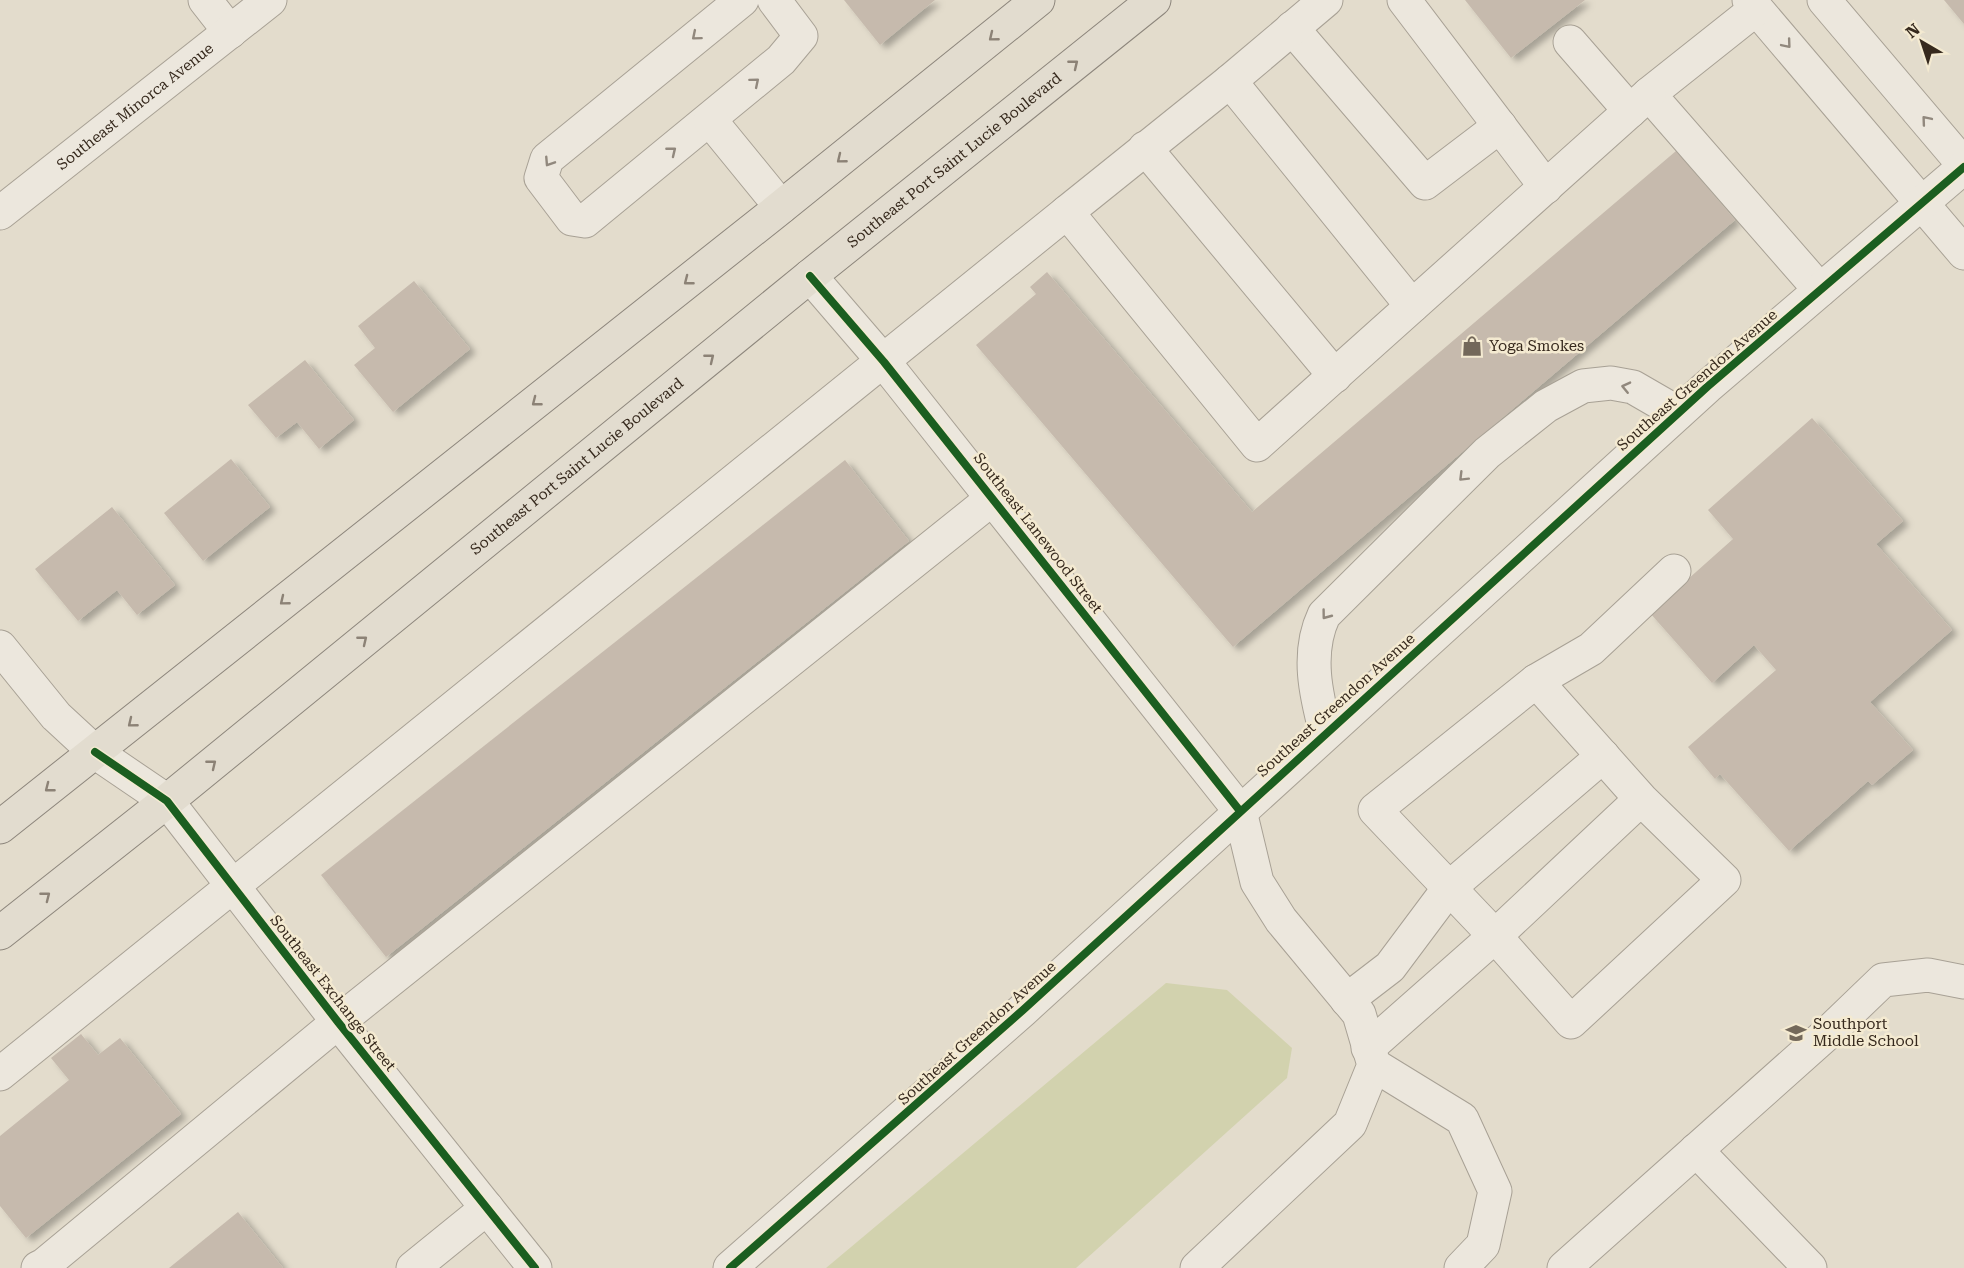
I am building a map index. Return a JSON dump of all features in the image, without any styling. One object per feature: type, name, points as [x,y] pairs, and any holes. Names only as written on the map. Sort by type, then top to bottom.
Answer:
[{"type":"main road","points":[[0,827],[1038,0]]},
{"type":"main road","name":"Southeast Port Saint Lucie Boulevard","points":[[0,933],[167,801],[810,276],[1154,0]]},
{"type":"street","points":[[205,0],[230,32]]},
{"type":"street","name":"Southeast Minorca Avenue","points":[[0,213],[270,0]]},
{"type":"street","points":[[742,0],[548,159],[540,178],[572,219],[585,221],[781,60],[801,36],[774,0]]},
{"type":"street","points":[[0,1074],[884,362],[1230,81],[1326,0]]},
{"type":"street","points":[[1404,0],[1546,187]]},
{"type":"street","points":[[1824,0],[1964,166]]},
{"type":"street","points":[[1067,212],[1257,445],[1753,4],[1964,253]]},
{"type":"street","points":[[1292,28],[1425,183],[1500,126]]},
{"type":"street","points":[[1570,42],[1639,103],[1820,290]]},
{"type":"street","points":[[1230,81],[1413,306]]},
{"type":"street","points":[[710,120],[781,207]]},
{"type":"street","points":[[1145,148],[1335,376]]},
{"type":"street","name":"Southeast Greendon Avenue","points":[[730,1268],[1023,1010],[1678,413],[1964,166]]},
{"type":"street","name":"Southeast Lanewood Street","points":[[810,276],[884,362],[1240,811]]},
{"type":"street","points":[[1326,733],[1317,697],[1314,648],[1317,630],[1324,615],[1487,453],[1546,406],[1583,386],[1611,383],[1633,387],[1678,413]]},
{"type":"street","points":[[38,1268],[338,1022],[993,498]]},
{"type":"street","points":[[1536,681],[1641,799],[1724,880],[1571,1022],[1495,936],[1375,810],[1536,681],[1592,649],[1674,571]]},
{"type":"street","name":"Southeast Exchange Street","points":[[0,646],[56,716],[95,752],[167,801],[338,1022],[535,1268]]},
{"type":"street","points":[[1347,1000],[1390,967],[1449,888],[1603,756]]},
{"type":"street","points":[[1197,1268],[1350,1124],[1371,1056],[1641,799]]},
{"type":"street","points":[[1240,811],[1257,882],[1281,920],[1359,1014],[1371,1056],[1462,1119],[1495,1191],[1483,1245],[1467,1265]]},
{"type":"street","points":[[1564,1268],[1830,1031],[1883,980],[1928,975],[1964,982]]},
{"type":"street","points":[[1696,1150],[1810,1268]]},
{"type":"street","points":[[413,1268],[487,1208]]},
{"type":"green space","points":[[1166,983],[1227,990],[1292,1048],[1287,1078],[1076,1268],[826,1268]]},
{"type":"building","points":[[844,0],[935,0],[880,45]]},
{"type":"building","points":[[1465,0],[1585,0],[1511,58]]},
{"type":"building","points":[[1944,0],[1964,0],[1964,24]]},
{"type":"building","points":[[1676,151],[1735,220],[1233,647],[976,345],[1036,294],[1030,287],[1047,272],[1252,512]]},
{"type":"building","points":[[414,281],[470,349],[393,412],[354,365],[375,348],[358,326]]},
{"type":"building","points":[[305,360],[354,420],[319,449],[297,422],[276,438],[248,405]]},
{"type":"building","points":[[1812,418],[1903,521],[1876,544],[1952,630],[1870,702],[1913,750],[1872,785],[1868,781],[1789,851],[1720,774],[1715,779],[1688,747],[1776,670],[1754,645],[1712,683],[1650,613],[1733,539],[1708,510]]},
{"type":"building","points":[[231,459],[270,507],[203,561],[164,513]]},
{"type":"building","points":[[845,460],[909,541],[386,957],[321,875]]},
{"type":"building","points":[[112,507],[175,585],[137,615],[117,590],[78,621],[35,569]]},
{"type":"building","points":[[81,1034],[98,1055],[120,1038],[181,1114],[26,1238],[0,1206],[0,1136],[69,1080],[51,1058]]},
{"type":"building","points":[[238,1212],[283,1268],[169,1268]]},
{"type":"cycle path","points":[[730,1268],[1023,1010],[1707,387],[1964,167]]},
{"type":"cycle path","points":[[810,276],[884,362],[1240,811]]},
{"type":"cycle path","points":[[95,752],[167,801],[338,1022],[535,1268]]},
{"type":"place","name":"Yoga Smokes","points":[[1472,346]]},
{"type":"place","name":"Southport Middle School","points":[[1796,1033]]}]
